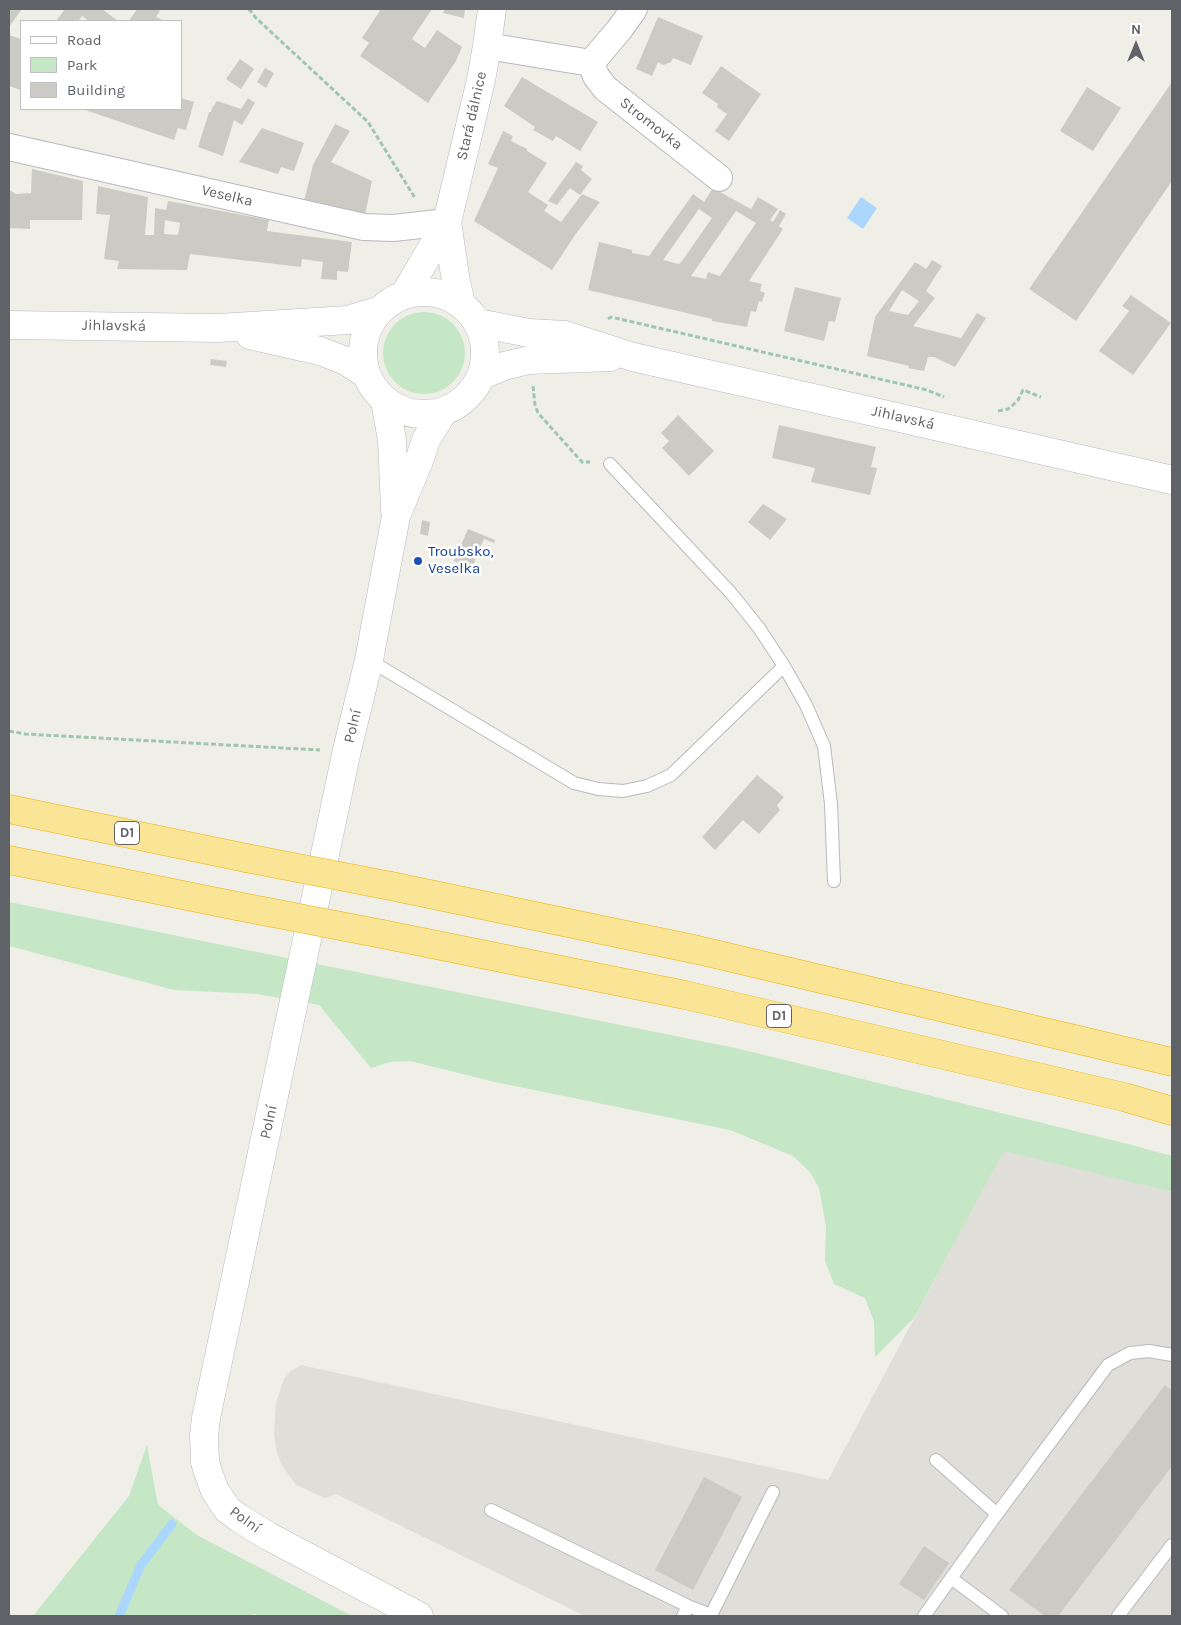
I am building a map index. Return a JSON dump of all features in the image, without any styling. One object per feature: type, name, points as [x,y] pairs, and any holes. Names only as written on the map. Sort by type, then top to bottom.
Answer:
[{"type":"highway","name":"D1","points":[[9,809],[698,950],[1172,1062]]},
{"type":"highway","name":"D1","points":[[9,860],[685,995],[1124,1097],[1172,1111]]},
{"type":"main road","name":"Stará dálnice","points":[[405,294],[447,222],[481,80],[492,9]]},
{"type":"main road","name":"Stará dálnice","points":[[447,222],[461,303]]},
{"type":"main road","name":"Jihlavská","points":[[424,291],[444,294],[461,303],[471,312],[485,340],[486,358],[482,375],[472,392],[459,403],[443,412],[423,414],[403,411],[385,401],[374,389],[366,374],[362,357],[363,341],[369,325],[378,312],[390,301],[405,294],[424,291]]},
{"type":"main road","name":"Jihlavská","points":[[9,325],[218,328],[348,320],[378,312]]},
{"type":"main road","name":"Jihlavská","points":[[478,323],[529,333],[565,335],[632,356],[1172,480]]},
{"type":"main road","name":"Jihlavská","points":[[218,328],[320,350],[346,361],[366,374]]},
{"type":"main road","name":"Jihlavská","points":[[482,375],[504,366],[529,360],[632,356]]},
{"type":"main road","name":"Polní","points":[[385,401],[392,440],[396,516]]},
{"type":"main road","name":"Polní","points":[[419,1616],[268,1536],[228,1510],[215,1491],[208,1472],[204,1448],[206,1418],[347,750],[368,660],[396,516],[426,440],[443,412]]},
{"type":"street","points":[[487,46],[591,63],[634,9]]},
{"type":"street","name":"Stromovka","points":[[591,63],[596,76],[605,88],[719,178]]},
{"type":"street","name":"Veselka","points":[[9,147],[364,227],[393,228],[447,222]]},
{"type":"lane","points":[[610,464],[760,628],[806,705],[824,746],[831,804],[834,881]]},
{"type":"lane","points":[[368,660],[574,783],[598,789],[623,791],[647,786],[670,775],[784,666]]},
{"type":"lane","points":[[924,1616],[1108,1365],[1130,1353],[1149,1351],[1172,1355]]},
{"type":"lane","points":[[936,1460],[997,1514]]},
{"type":"lane","points":[[492,1510],[685,1611],[711,1615],[773,1492]]},
{"type":"lane","points":[[1118,1616],[1172,1545]]},
{"type":"lane","points":[[951,1578],[1002,1616]]},
{"type":"path","points":[[249,9],[256,18],[368,122],[404,179]]},
{"type":"path","points":[[604,320],[612,317],[927,390],[949,400]]},
{"type":"path","points":[[532,378],[535,405],[538,413],[550,427],[582,462],[610,464]]},
{"type":"path","points":[[994,411],[1008,409],[1018,400],[1024,390],[1041,397]]},
{"type":"path","points":[[9,731],[44,736],[347,750]]},
{"type":"shaded area","points":[[1004,1150],[1172,1192],[1172,1616],[585,1616],[336,1494],[325,1498],[296,1485],[281,1464],[276,1449],[274,1433],[276,1403],[284,1379],[291,1371],[301,1365],[828,1480]]},
{"type":"green space","points":[[424,312],[440,316],[453,324],[461,337],[465,353],[461,369],[453,382],[440,390],[424,394],[408,390],[395,382],[387,369],[383,353],[387,337],[395,324],[408,316]]},
{"type":"green space","points":[[9,902],[740,1049],[1128,1144],[1172,1156],[1172,1192],[1004,1151],[914,1318],[875,1357],[874,1322],[865,1298],[834,1284],[825,1261],[826,1227],[819,1188],[810,1172],[793,1156],[730,1130],[495,1082],[410,1061],[390,1062],[371,1068],[319,1005],[257,994],[174,990],[9,946]]},
{"type":"green space","points":[[147,1445],[158,1505],[197,1535],[352,1616],[259,1616],[254,1614],[245,1616],[33,1616],[129,1496]]},
{"type":"water","points":[[861,197],[877,208],[863,229],[847,218]]},
{"type":"building","points":[[9,9],[22,9],[9,27]]},
{"type":"building","points":[[65,9],[102,9],[117,20],[88,20],[82,16],[79,20],[57,20]]},
{"type":"building","points":[[137,9],[157,9],[160,11],[156,17],[163,20],[130,20]]},
{"type":"building","points":[[381,9],[432,9],[412,39],[425,48],[437,30],[462,47],[456,61],[428,103],[360,56],[369,43],[362,38]]},
{"type":"building","points":[[445,9],[465,9],[464,18],[443,13]]},
{"type":"building","points":[[658,17],[703,36],[691,65],[673,58],[671,62],[663,65],[658,62],[652,76],[636,69]]},
{"type":"building","points":[[9,35],[20,39],[20,90],[9,86]]},
{"type":"building","points":[[240,59],[254,69],[241,89],[226,79]]},
{"type":"building","points":[[721,66],[761,94],[729,141],[715,131],[727,114],[717,107],[718,104],[702,93]]},
{"type":"building","points":[[265,68],[274,73],[266,88],[257,82]]},
{"type":"building","points":[[522,77],[598,122],[580,151],[556,136],[553,141],[533,130],[535,127],[504,106]]},
{"type":"building","points":[[1172,82],[1172,181],[1076,321],[1029,289]]},
{"type":"building","points":[[1087,87],[1121,108],[1093,151],[1060,131]]},
{"type":"building","points":[[182,98],[194,102],[186,130],[178,128],[174,140],[85,110],[182,110]]},
{"type":"building","points":[[248,98],[255,103],[242,125],[234,120],[223,156],[198,147],[209,112],[211,112],[217,101],[241,109]]},
{"type":"building","points":[[335,124],[350,131],[331,162],[372,181],[365,215],[304,201],[313,165]]},
{"type":"building","points":[[262,128],[304,143],[294,171],[281,167],[278,174],[239,162]]},
{"type":"building","points":[[503,131],[513,136],[511,141],[527,149],[527,151],[547,163],[528,192],[548,205],[544,211],[561,222],[582,194],[600,202],[552,270],[474,221],[498,168],[488,164]]},
{"type":"building","points":[[576,162],[583,166],[581,170],[592,179],[580,195],[570,188],[557,205],[548,201]]},
{"type":"building","points":[[32,169],[83,181],[82,220],[30,220],[30,229],[9,228],[9,190],[16,194],[31,193]]},
{"type":"building","points":[[98,186],[148,197],[145,235],[154,235],[155,208],[166,210],[168,201],[269,220],[267,231],[352,242],[348,272],[337,271],[337,280],[321,279],[323,262],[302,259],[301,267],[190,254],[187,270],[117,269],[119,261],[104,259],[110,215],[96,214]],"holes":[[[165,220],[180,223],[178,235],[164,234]]]},
{"type":"building","points":[[713,188],[751,209],[758,197],[778,209],[770,220],[773,222],[780,210],[786,214],[779,226],[783,229],[749,281],[762,284],[760,291],[765,293],[762,302],[759,301],[756,312],[751,311],[747,327],[712,321],[712,319],[588,290],[599,242],[632,250],[632,253],[649,256],[693,194],[704,202]],"holes":[[[699,209],[712,218],[682,261],[679,264],[663,260]],[[736,211],[756,223],[720,276],[708,272],[706,279],[691,276]]]},
{"type":"building","points":[[932,260],[942,266],[926,291],[935,298],[913,326],[961,338],[977,313],[986,318],[955,367],[934,357],[928,357],[924,371],[867,356],[875,317],[915,262],[926,269]],"holes":[[[902,290],[919,301],[908,315],[889,311]]]},
{"type":"building","points":[[795,287],[841,298],[835,322],[829,321],[824,341],[784,331]]},
{"type":"building","points":[[1131,295],[1171,323],[1133,375],[1099,351],[1129,311],[1122,306]]},
{"type":"building","points":[[211,359],[227,361],[226,367],[210,365]]},
{"type":"building","points":[[678,415],[714,451],[689,476],[662,448],[669,441],[661,433]]},
{"type":"building","points":[[779,425],[876,447],[871,467],[877,468],[870,495],[811,482],[815,468],[772,458]]},
{"type":"building","points":[[763,504],[787,519],[770,540],[748,522]]},
{"type":"building","points":[[422,520],[430,522],[428,536],[420,534]]},
{"type":"building","points":[[468,529],[495,540],[494,543],[484,539],[472,568],[454,561]]},
{"type":"building","points":[[757,775],[784,797],[777,805],[780,810],[759,834],[743,820],[715,850],[702,837]]},
{"type":"building","points":[[1165,1385],[1172,1391],[1172,1466],[1058,1616],[1045,1616],[1009,1590]]},
{"type":"building","points":[[704,1477],[742,1497],[693,1590],[655,1570]]},
{"type":"building","points":[[924,1546],[949,1563],[924,1600],[899,1584]]},
{"type":"waterway","points":[[119,1616],[141,1565],[172,1524]]},
{"type":"place","name":"Troubsko, Veselka","points":[[418,561]]}]
